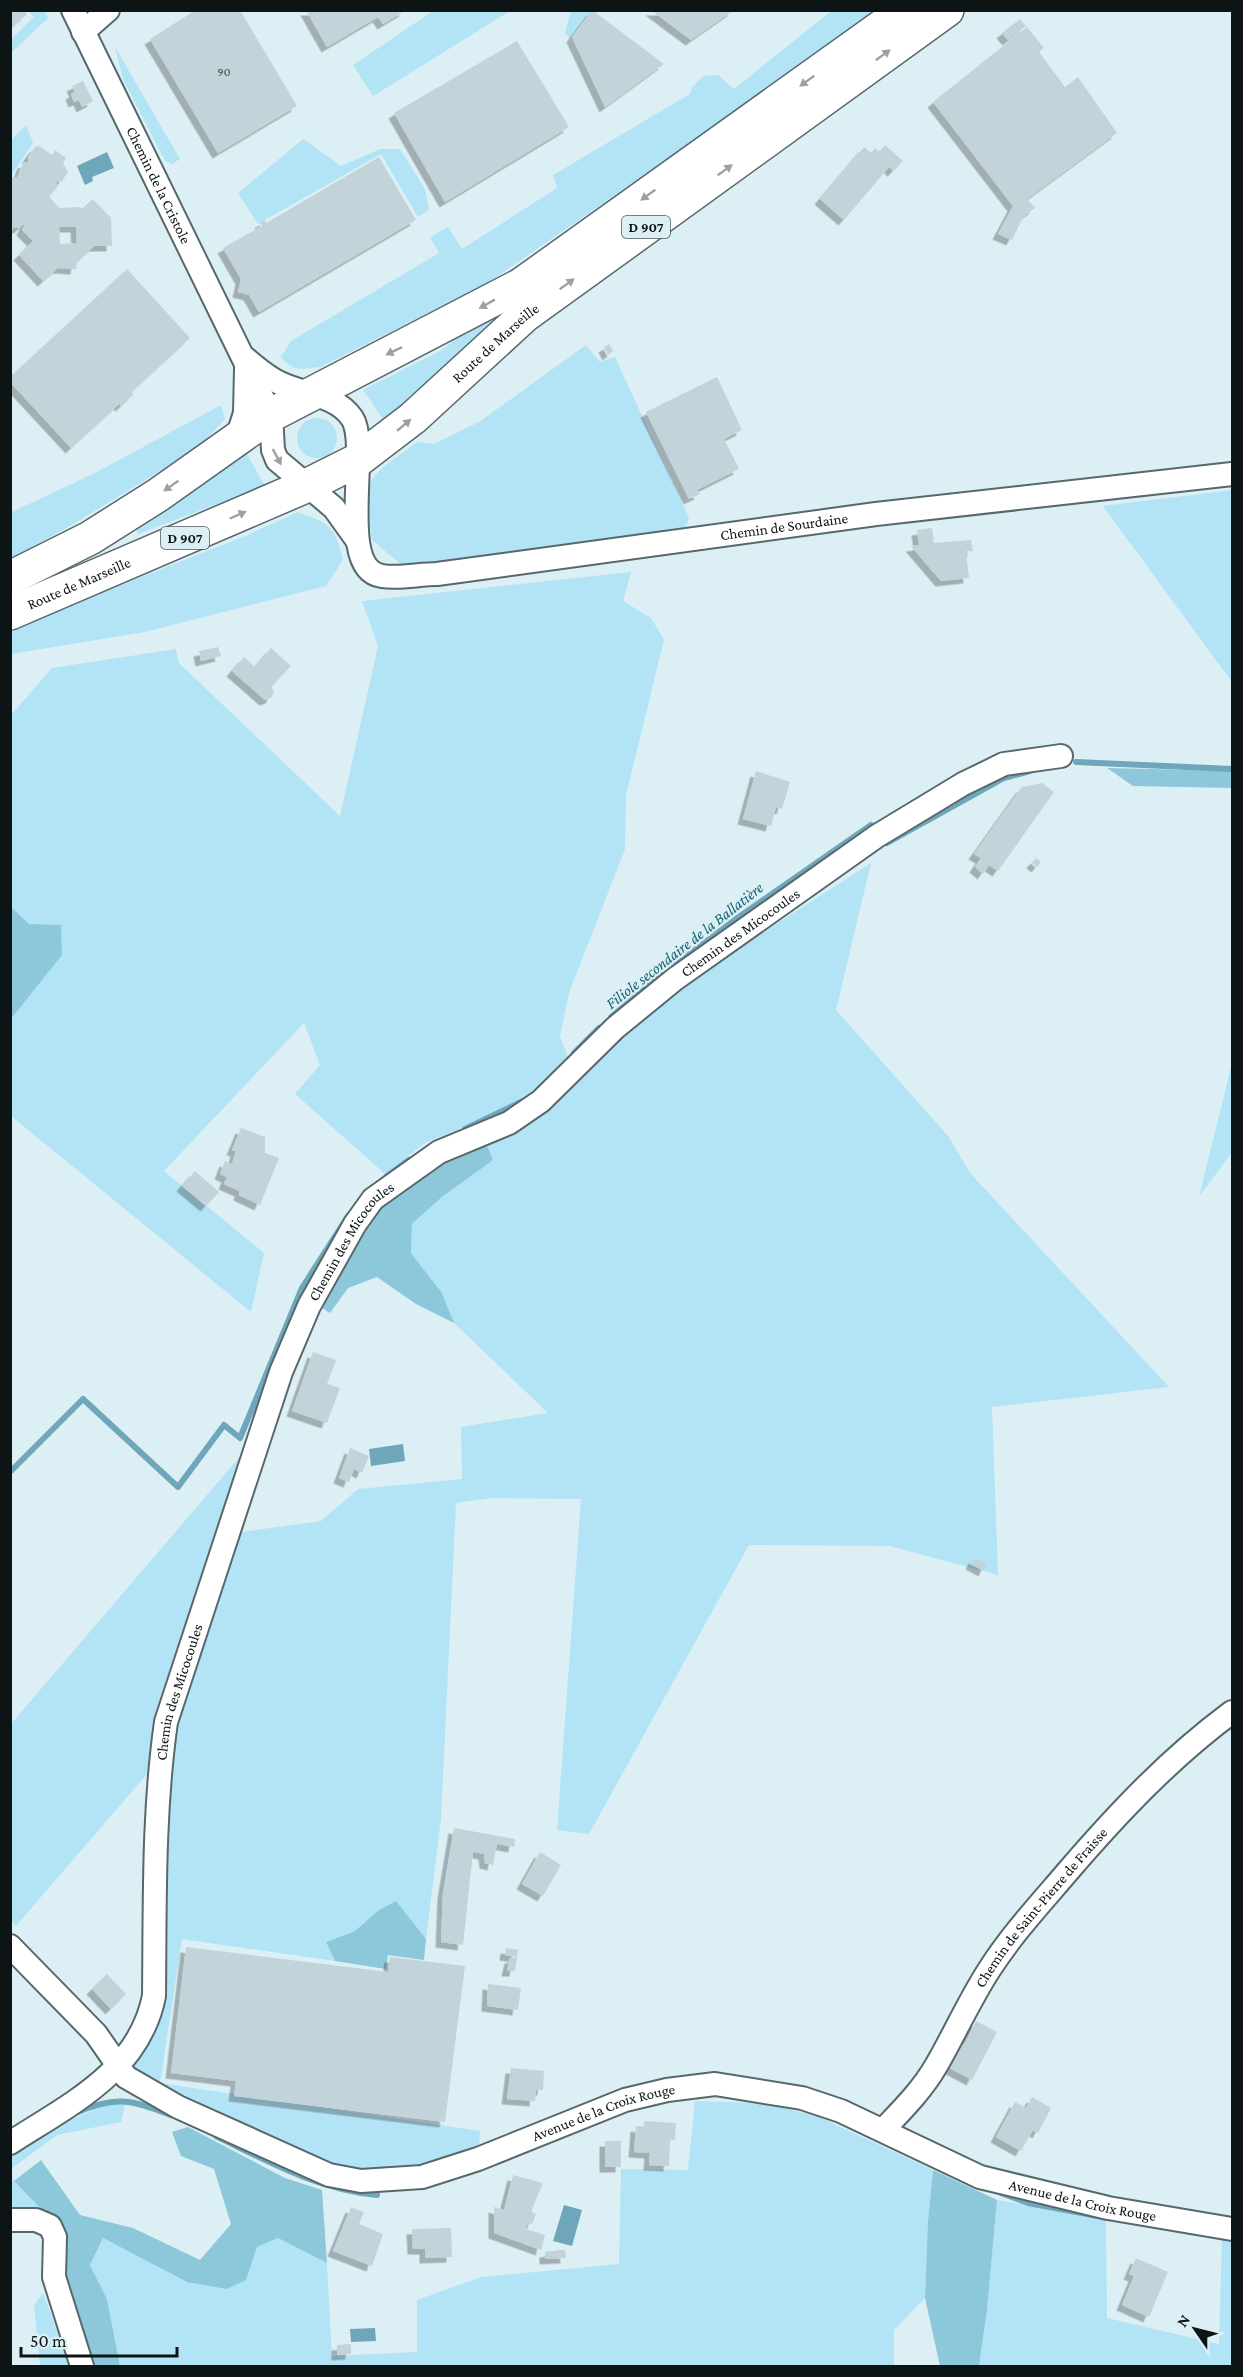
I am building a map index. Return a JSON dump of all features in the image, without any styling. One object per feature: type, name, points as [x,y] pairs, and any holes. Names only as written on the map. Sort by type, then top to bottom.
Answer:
[{"type":"main road","name":"Route de Marseille","points":[[10,578],[90,538],[271,416],[521,285],[905,10]]},
{"type":"main road","name":"Route de Marseille","points":[[10,612],[308,485],[358,460],[413,418],[524,316],[947,10]]},
{"type":"street","name":"Chemin de la Cristole","points":[[73,10],[245,358],[271,416]]},
{"type":"street","points":[[83,32],[108,10]]},
{"type":"street","points":[[245,358],[274,381],[332,402],[352,417],[356,428],[358,460]]},
{"type":"street","points":[[236,441],[245,413],[245,358]]},
{"type":"street","points":[[271,416],[273,450],[277,460],[308,485]]},
{"type":"street","name":"Chemin de Sourdaine","points":[[358,460],[354,505],[358,543],[361,556],[369,569],[380,576],[437,574],[876,514],[1233,474]]},
{"type":"street","name":"Chemin de Sourdaine","points":[[308,485],[334,508],[358,543]]},
{"type":"street","name":"Chemin des Micocoules","points":[[118,2068],[138,2042],[150,2016],[154,1996],[155,1827],[158,1777],[166,1722],[281,1372],[309,1306],[355,1224],[373,1199],[408,1171],[439,1152],[508,1123],[541,1101],[615,1028],[675,979],[877,836],[963,784],[1005,764],[1061,756]]},
{"type":"street","name":"Chemin de Saint-Pierre de Fraisse","points":[[884,2129],[914,2098],[935,2068],[988,1972],[1018,1928],[1156,1774],[1190,1743],[1233,1712]]},
{"type":"street","name":"Avenue de la Croix Rouge","points":[[10,1946],[96,2034],[118,2068],[150,2093],[329,2175],[361,2181],[422,2177],[478,2159],[625,2100],[667,2090],[715,2084],[802,2098],[884,2129],[934,2157],[980,2177],[1108,2208],[1233,2229]]},
{"type":"street","points":[[10,2143],[79,2098],[118,2068]]},
{"type":"street","points":[[10,2220],[36,2220],[50,2226],[55,2237],[54,2277],[82,2367]]},
{"type":"shaded area","points":[[28,11],[45,11],[48,18],[11,53],[11,39],[34,17]]},
{"type":"shaded area","points":[[433,11],[510,11],[373,96],[353,65]]},
{"type":"shaded area","points":[[571,11],[592,11],[570,39],[565,33]]},
{"type":"shaded area","points":[[831,11],[876,11],[756,98],[486,284],[320,367],[303,369],[294,367],[281,357],[291,341],[439,253],[430,237],[448,227],[462,249],[557,188],[553,175],[690,94],[692,87],[703,76],[718,75],[734,89]]},
{"type":"shaded area","points":[[115,47],[180,159],[172,164],[165,161],[123,79]]},
{"type":"shaded area","points":[[26,125],[33,143],[11,176],[11,140]]},
{"type":"shaded area","points":[[303,139],[341,166],[380,149],[400,149],[425,189],[429,210],[418,217],[381,154],[258,224],[238,193]]},
{"type":"shaded area","points":[[107,152],[114,168],[92,177],[93,181],[85,185],[77,166]]},
{"type":"shaded area","points":[[525,297],[385,422],[363,390],[440,351],[474,326]]},
{"type":"shaded area","points":[[586,345],[600,362],[615,357],[689,518],[684,532],[402,565],[372,540],[368,490],[372,481],[387,464],[417,442],[434,444],[479,422]]},
{"type":"shaded area","points":[[221,405],[225,419],[198,448],[70,526],[11,558],[10,513],[97,472]]},
{"type":"shaded area","points":[[317,418],[325,419],[331,424],[336,430],[336,446],[331,452],[325,457],[317,458],[309,457],[303,452],[298,446],[297,438],[298,430],[303,424],[309,419]]},
{"type":"shaded area","points":[[243,447],[265,486],[138,534],[133,523]]},
{"type":"shaded area","points":[[1232,490],[1232,682],[1103,506]]},
{"type":"shaded area","points":[[298,512],[324,523],[334,533],[337,540],[343,560],[326,586],[145,632],[11,654],[11,628],[243,537]]},
{"type":"shaded area","points":[[631,572],[623,601],[651,618],[664,640],[626,795],[625,849],[569,993],[560,1036],[570,1062],[509,1108],[425,1143],[385,1174],[295,1094],[320,1065],[304,1023],[164,1171],[264,1253],[251,1312],[11,1116],[11,1019],[62,955],[11,907],[11,715],[52,668],[176,649],[179,663],[340,816],[378,646],[362,601]]},
{"type":"shaded area","points":[[1107,768],[1232,771],[1232,788],[1133,786]]},
{"type":"shaded area","points":[[871,863],[836,1010],[949,1137],[970,1173],[1169,1387],[992,1407],[998,1575],[890,1546],[749,1545],[589,1834],[557,1830],[581,1499],[492,1498],[456,1503],[441,1818],[426,1939],[396,1901],[379,1910],[355,1931],[326,1942],[335,1961],[182,1939],[160,2083],[480,2131],[479,2149],[425,2165],[389,2171],[344,2168],[302,2153],[157,2088],[132,2067],[154,2030],[165,1780],[178,1720],[235,1533],[321,1521],[358,1489],[462,1479],[461,1427],[548,1413],[454,1323],[442,1293],[411,1253],[412,1224],[443,1196],[484,1139],[647,1007]]},
{"type":"shaded area","points":[[11,907],[29,924],[61,925],[62,955],[11,1019]]},
{"type":"shaded area","points":[[1232,1063],[1232,1152],[1199,1197]]},
{"type":"shaded area","points":[[484,1139],[493,1160],[443,1196],[412,1224],[411,1253],[442,1293],[454,1323],[416,1304],[377,1277],[348,1288],[330,1313],[316,1304],[356,1236],[386,1200],[420,1174]]},
{"type":"shaded area","points":[[403,1444],[405,1461],[371,1466],[369,1449]]},
{"type":"shaded area","points":[[248,1447],[167,1700],[147,1774],[16,1926],[11,1920],[11,1724]]},
{"type":"shaded area","points":[[396,1901],[426,1939],[424,1960],[388,1955],[386,1969],[335,1961],[326,1942],[355,1931],[379,1910]]},
{"type":"shaded area","points":[[126,2101],[121,2122],[57,2135],[11,2169],[11,2155],[38,2138],[80,2116]]},
{"type":"shaded area","points":[[695,2101],[764,2103],[819,2117],[933,2170],[928,2221],[925,2298],[894,2330],[894,2366],[120,2366],[107,2299],[90,2265],[103,2238],[187,2282],[246,2280],[257,2247],[278,2238],[327,2263],[332,2356],[417,2352],[417,2300],[481,2277],[619,2264],[621,2169],[688,2170]]},
{"type":"shaded area","points":[[188,2127],[285,2178],[322,2190],[327,2263],[278,2238],[257,2247],[246,2280],[227,2289],[187,2282],[103,2238],[90,2265],[107,2299],[120,2366],[92,2366],[44,2212],[14,2181],[41,2160],[80,2215],[133,2228],[200,2260],[231,2224],[214,2169],[181,2156],[172,2132]]},
{"type":"shaded area","points":[[933,2170],[997,2200],[987,2310],[979,2366],[940,2366],[925,2298],[928,2221]]},
{"type":"shaded area","points":[[10,2178],[14,2181],[44,2212],[11,2213]]},
{"type":"shaded area","points":[[997,2200],[1106,2219],[1107,2318],[1219,2344],[1222,2237],[1232,2240],[1232,2366],[979,2366],[987,2310]]},
{"type":"shaded area","points":[[564,2205],[582,2210],[572,2246],[553,2241]]},
{"type":"shaded area","points":[[43,2293],[70,2366],[40,2366],[34,2305]]},
{"type":"shaded area","points":[[375,2328],[376,2341],[351,2342],[350,2329]]},
{"type":"building","points":[[10,10],[24,10],[27,14],[10,29]]},
{"type":"building","points":[[196,10],[240,10],[297,106],[218,153],[150,39]]},
{"type":"building","points":[[306,10],[406,10],[383,24],[378,17],[327,47]]},
{"type":"building","points":[[592,10],[664,64],[605,107],[572,37]]},
{"type":"building","points":[[651,10],[734,10],[691,40]]},
{"type":"building","points":[[1020,19],[1026,26],[1008,40],[1002,33]]},
{"type":"building","points":[[1027,27],[1044,48],[1039,52],[1065,87],[1078,77],[1117,133],[1027,199],[1035,208],[1023,217],[1012,240],[998,234],[1013,206],[933,102]]},
{"type":"building","points":[[517,41],[569,127],[445,202],[394,113]]},
{"type":"building","points":[[83,81],[93,101],[82,107],[79,100],[74,102],[71,94],[75,92],[72,86]]},
{"type":"building","points":[[885,145],[903,161],[893,171],[889,167],[844,220],[820,199],[864,147],[871,153],[875,148],[879,152]]},
{"type":"building","points":[[39,146],[52,155],[55,150],[66,158],[63,163],[68,172],[62,181],[56,182],[57,188],[49,196],[59,208],[80,207],[82,209],[93,199],[111,218],[112,246],[94,246],[77,262],[76,269],[58,268],[43,281],[19,255],[33,241],[22,230],[26,222],[19,228],[13,228],[10,236],[10,177],[17,178],[23,163],[28,162],[28,157],[35,147]],"holes":[[[59,227],[76,227],[77,243],[60,244]]]},
{"type":"building","points":[[379,157],[416,220],[259,312],[249,295],[238,292],[241,279],[223,248],[262,226],[260,223],[265,220],[266,223]]},
{"type":"building","points":[[127,269],[190,338],[131,392],[134,394],[121,406],[119,404],[71,448],[10,382],[10,377]]},
{"type":"building","points":[[609,344],[613,351],[608,355],[604,347]]},
{"type":"building","points":[[717,377],[742,430],[724,439],[739,469],[697,490],[700,494],[689,499],[646,412]]},
{"type":"building","points":[[932,528],[934,543],[971,540],[973,551],[966,551],[969,578],[941,581],[911,546],[919,545],[917,530]]},
{"type":"building","points":[[218,647],[221,656],[201,661],[199,651]]},
{"type":"building","points":[[271,648],[291,666],[271,687],[274,692],[271,698],[265,700],[232,671],[244,657],[255,667]]},
{"type":"building","points":[[756,771],[790,782],[782,809],[776,807],[771,826],[743,819]]},
{"type":"building","points":[[1042,783],[1054,792],[998,871],[989,865],[983,874],[975,867],[981,858],[974,854],[1022,787]]},
{"type":"building","points":[[1036,858],[1041,862],[1037,867],[1032,863]]},
{"type":"building","points":[[241,1128],[265,1137],[265,1153],[279,1158],[260,1205],[239,1195],[240,1191],[224,1184],[227,1177],[220,1174],[225,1161],[232,1164],[236,1151],[232,1150]]},
{"type":"building","points":[[195,1171],[219,1192],[206,1206],[182,1186]]},
{"type":"building","points":[[313,1352],[336,1360],[327,1384],[340,1388],[327,1423],[292,1411]]},
{"type":"building","points":[[350,1448],[369,1456],[362,1473],[354,1469],[349,1482],[339,1478]]},
{"type":"building","points":[[974,1558],[987,1564],[984,1571],[971,1564]]},
{"type":"building","points":[[454,1828],[515,1839],[514,1847],[497,1844],[493,1865],[485,1863],[484,1854],[473,1852],[463,1945],[441,1942],[443,1893]]},
{"type":"building","points":[[540,1852],[561,1865],[543,1896],[522,1884]]},
{"type":"building","points":[[186,1947],[388,1972],[390,1957],[465,1966],[445,2122],[234,2096],[236,2081],[171,2073]]},
{"type":"building","points":[[506,1948],[518,1950],[517,1957],[505,1955]]},
{"type":"building","points":[[517,1957],[515,1971],[507,1971],[510,1958]]},
{"type":"building","points":[[107,1974],[126,1994],[111,2009],[92,1989]]},
{"type":"building","points":[[488,1984],[521,1988],[518,2010],[487,2006]]},
{"type":"building","points":[[976,2021],[997,2032],[972,2080],[946,2066],[959,2042],[964,2045]]},
{"type":"building","points":[[511,2068],[544,2071],[543,2090],[536,2090],[535,2101],[507,2099]]},
{"type":"building","points":[[1032,2097],[1051,2108],[1038,2133],[1033,2130],[1021,2151],[996,2137],[1015,2102],[1026,2108]]},
{"type":"building","points":[[644,2121],[676,2123],[675,2140],[670,2140],[669,2166],[649,2165],[650,2153],[634,2152],[636,2126],[644,2127]]},
{"type":"building","points":[[605,2141],[621,2141],[621,2167],[605,2167]]},
{"type":"building","points":[[513,2175],[543,2183],[531,2212],[536,2214],[532,2224],[528,2222],[525,2229],[545,2235],[541,2250],[494,2233],[494,2207],[504,2210]]},
{"type":"building","points":[[351,2207],[364,2212],[359,2224],[383,2234],[372,2266],[333,2251]]},
{"type":"building","points":[[451,2228],[452,2257],[425,2258],[425,2249],[413,2249],[412,2229]]},
{"type":"building","points":[[565,2250],[566,2258],[545,2259],[545,2252]]},
{"type":"building","points":[[1136,2258],[1168,2272],[1149,2317],[1122,2305],[1134,2276],[1129,2274]]},
{"type":"building","points":[[351,2344],[351,2354],[337,2355],[337,2345]]},
{"type":"waterway","name":"Filiole secondaire de la Ballatière","points":[[1076,762],[1232,769]]},
{"type":"waterway","name":"Filiole secondaire de la Ballatière","points":[[887,843],[1004,778],[1030,771]]},
{"type":"waterway","name":"Filiole secondaire de la Ballatière","points":[[674,966],[736,919],[871,825]]},
{"type":"waterway","name":"Filiole secondaire de la Ballatière","points":[[611,1017],[663,974]]},
{"type":"waterway","name":"Filiole secondaire de la Ballatière","points":[[574,1053],[599,1028]]},
{"type":"waterway","name":"Filiole secondaire de la Ballatière","points":[[465,1129],[521,1102]]},
{"type":"waterway","name":"Filiole secondaire de la Ballatière","points":[[386,1177],[409,1160]]},
{"type":"waterway","name":"Filiole secondaire de la Ballatière","points":[[10,1472],[83,1399],[178,1487],[224,1425],[240,1438],[302,1288],[348,1216]]},
{"type":"waterway","points":[[75,2113],[102,2104],[123,2102],[134,2103],[171,2115]]},
{"type":"waterway","points":[[216,2136],[274,2165],[314,2181],[355,2192],[377,2195]]},
{"type":"waterway","points":[[1001,2193],[1028,2203],[1098,2216]]}]
